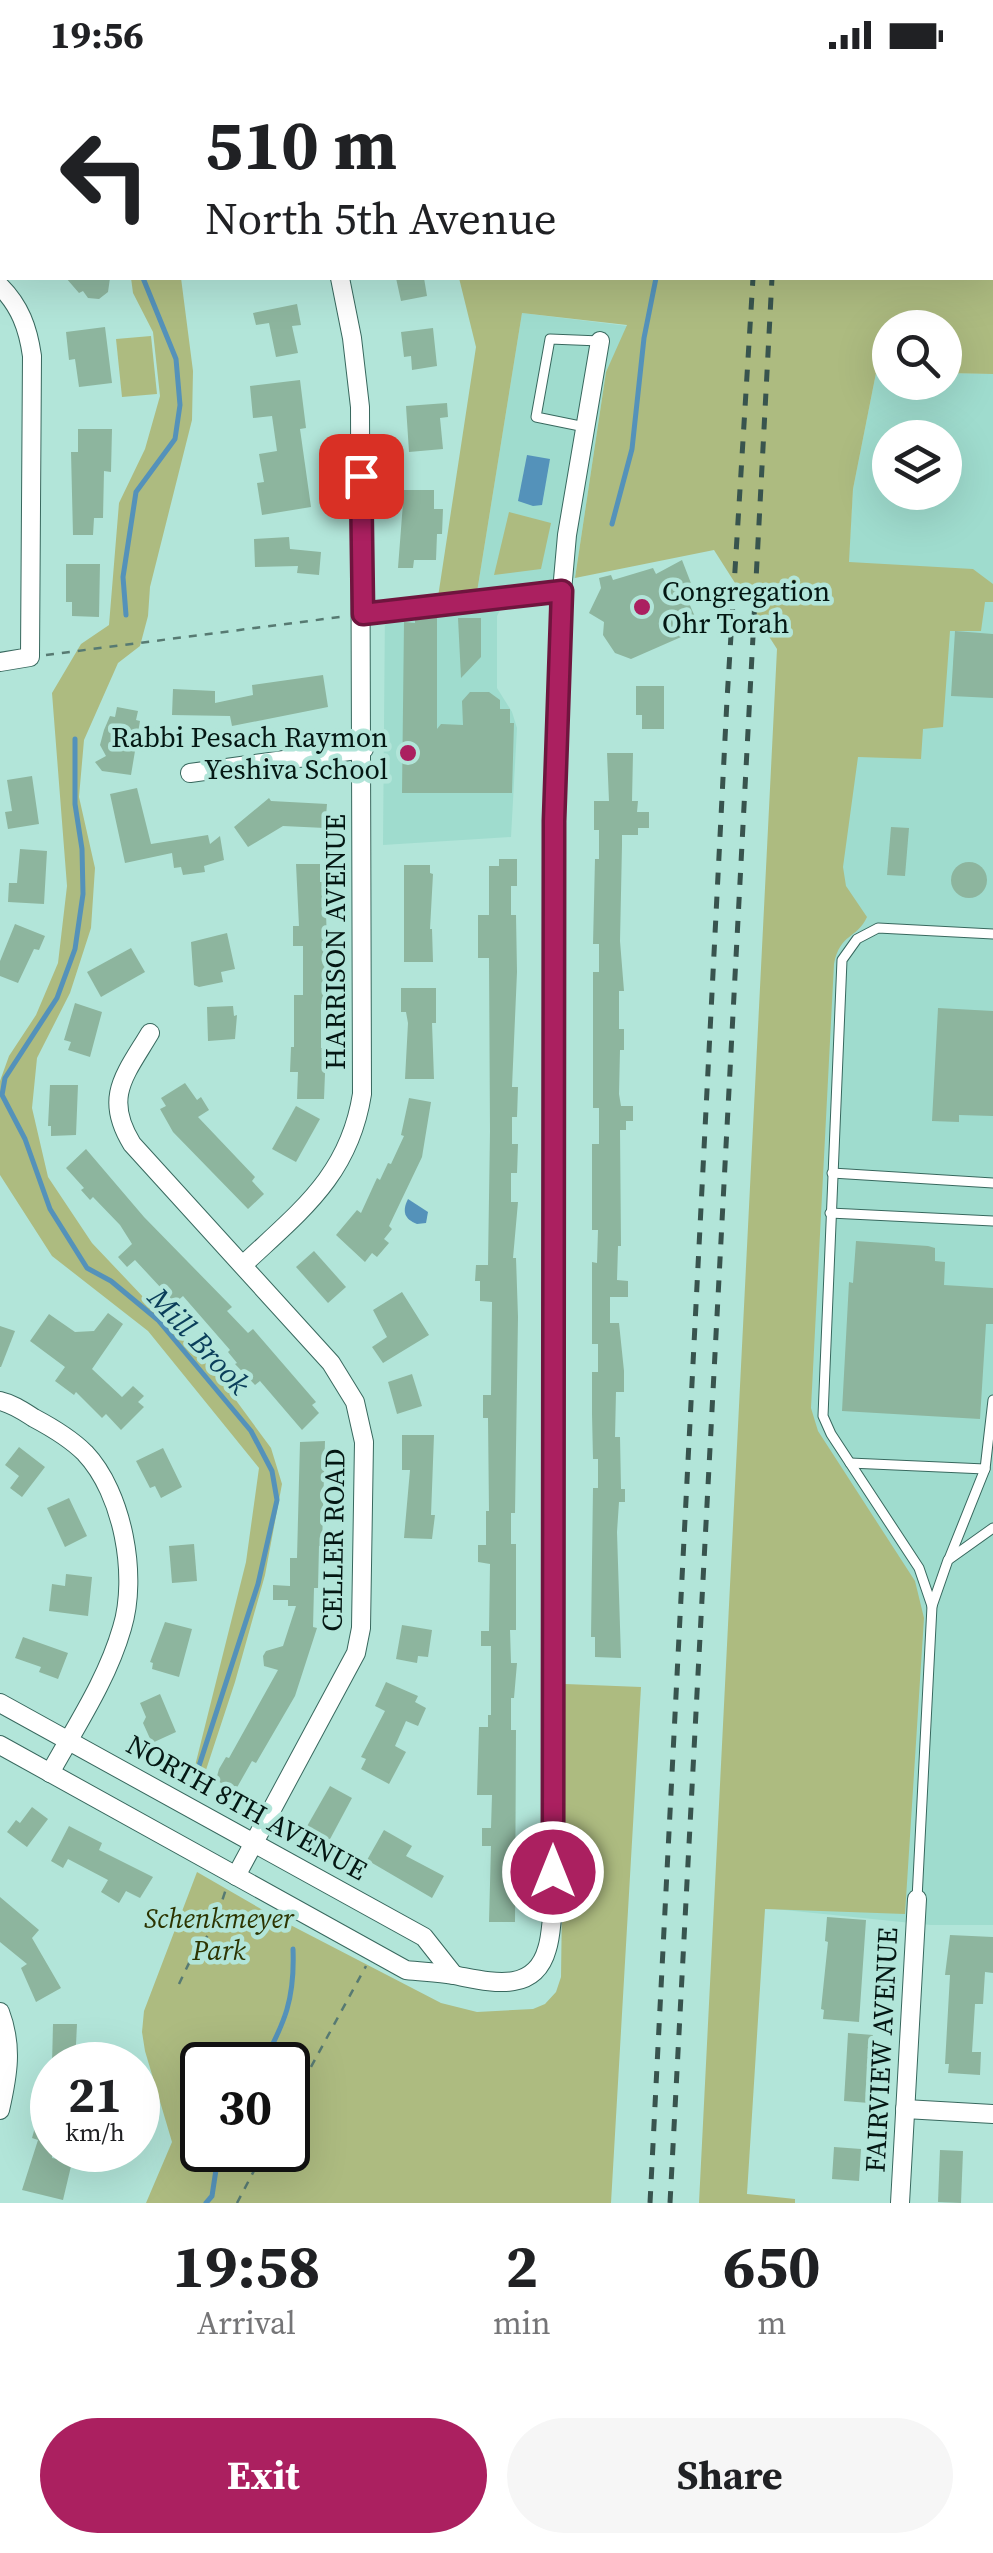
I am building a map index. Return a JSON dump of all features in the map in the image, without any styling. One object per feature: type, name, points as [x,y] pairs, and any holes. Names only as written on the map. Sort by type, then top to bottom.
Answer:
[{"type":"street","name":"HARRISON AVENUE","points":[[243,1266],[324,1187],[345,1155],[362,1094],[364,749],[360,408],[340,280]]},
{"type":"street","points":[[0,286],[20,312],[32,356],[30,657],[0,662]]},
{"type":"street","points":[[0,1746],[231,1882],[406,1970],[454,1975],[479,1983],[505,1982],[531,1975],[547,1952],[553,1910],[554,821],[562,591],[600,341]]},
{"type":"street","points":[[190,773],[364,749]]},
{"type":"street","name":"CELLER ROAD","points":[[150,1033],[117,1096],[116,1112],[122,1129],[332,1363],[354,1402],[364,1442],[361,1628],[356,1653],[231,1882]]},
{"type":"street","points":[[0,1400],[46,1424],[86,1454],[114,1500],[126,1547],[130,1593],[123,1626],[108,1668],[50,1773]]},
{"type":"street","name":"NORTH 8TH AVENUE","points":[[0,1704],[424,1936],[454,1975]]},
{"type":"street","name":"FAIRVIEW AVENUE","points":[[900,2203],[917,1900]]},
{"type":"street","points":[[0,2012],[10,2043],[0,2110]]},
{"type":"street","points":[[906,2108],[993,2114]]},
{"type":"lane","points":[[585,427],[536,417],[550,338],[600,341]]},
{"type":"lane","points":[[363,614],[562,591]]},
{"type":"lane","points":[[932,1606],[918,1568],[826,1424],[822,1404],[842,960],[850,946],[878,928],[993,934]]},
{"type":"lane","points":[[832,1173],[993,1183]]},
{"type":"lane","points":[[830,1213],[993,1221]]},
{"type":"lane","points":[[917,1900],[932,1606],[984,1469],[993,1400]]},
{"type":"lane","points":[[850,1463],[984,1469]]},
{"type":"lane","points":[[948,1560],[993,1528]]},
{"type":"path","points":[[30,657],[363,614]]},
{"type":"path","points":[[179,1984],[214,1928],[231,1882]]},
{"type":"path","points":[[310,2069],[366,1965]]},
{"type":"path","points":[[237,2203],[253,2172]]},
{"type":"shaded area","points":[[522,313],[628,326],[606,372],[575,578],[512,587],[497,616],[497,688],[517,728],[511,837],[383,845],[385,607],[477,592]]},
{"type":"shaded area","points":[[962,373],[993,374],[993,1925],[931,1925],[765,1908],[853,489],[872,393],[872,400],[962,400]]},
{"type":"green space","points":[[131,280],[181,280],[193,371],[192,420],[150,587],[140,646],[118,663],[84,740],[79,797],[95,868],[91,928],[70,993],[37,1058],[32,1108],[48,1177],[92,1243],[218,1376],[271,1448],[282,1484],[265,1575],[203,1779],[192,1778],[246,1562],[259,1468],[148,1331],[52,1256],[0,1175],[0,1081],[9,1056],[36,1015],[58,963],[67,886],[52,693],[81,644],[109,625],[119,503],[145,449],[160,396],[153,332],[133,293]]},
{"type":"green space","points":[[459,280],[993,280],[993,374],[962,373],[962,310],[872,310],[872,393],[853,489],[849,562],[973,569],[993,584],[993,602],[985,602],[981,631],[950,631],[943,727],[923,729],[921,759],[858,757],[843,867],[846,886],[867,917],[844,941],[834,964],[811,1408],[818,1431],[915,1581],[924,1618],[905,1914],[765,1909],[747,2194],[795,2199],[795,2203],[699,2203],[777,649],[714,550],[575,578],[606,372],[627,325],[522,313],[477,592],[438,597],[476,347]]},
{"type":"green space","points":[[151,336],[157,394],[122,397],[116,339]]},
{"type":"green space","points":[[509,512],[551,523],[541,569],[494,575]]},
{"type":"green space","name":"Schenkmeyer Park","points":[[565,1684],[641,1687],[611,2203],[146,2203],[172,2142],[160,2102],[160,2042],[144,2042],[144,2011],[197,1872],[441,2003],[477,2012],[533,2009],[545,2004],[556,1992],[561,1977]]},
{"type":"water","points":[[527,455],[550,459],[542,505],[518,501]]},
{"type":"water","points":[[408,1199],[428,1212],[426,1223],[417,1224],[407,1217]]},
{"type":"building","points":[[68,280],[110,280],[108,292],[99,299],[88,298],[83,291],[79,293]]},
{"type":"building","points":[[396,280],[424,280],[427,296],[401,301]]},
{"type":"building","points":[[297,304],[301,325],[292,326],[298,353],[276,357],[269,323],[256,325],[253,313]]},
{"type":"building","points":[[105,327],[112,383],[79,387],[75,359],[69,360],[66,332]]},
{"type":"building","points":[[433,328],[437,366],[412,370],[411,356],[404,357],[401,332]]},
{"type":"building","points":[[300,380],[306,428],[300,429],[311,507],[262,515],[257,483],[264,482],[259,454],[277,451],[272,416],[253,418],[250,386]]},
{"type":"building","points":[[447,403],[448,417],[440,418],[443,449],[409,452],[406,406]]},
{"type":"building","points":[[78,429],[112,429],[111,472],[104,471],[103,518],[94,518],[93,535],[73,535],[71,452],[78,452]]},
{"type":"building","points":[[404,490],[434,490],[434,509],[443,509],[436,560],[414,560],[413,568],[398,568]]},
{"type":"building","points":[[289,537],[290,549],[321,552],[319,575],[297,573],[298,566],[255,567],[254,539]]},
{"type":"building","name":"Congregation Ohr Torah","points":[[682,560],[694,591],[685,594],[696,619],[687,623],[688,634],[631,659],[615,653],[603,635],[604,622],[589,613],[601,588],[599,578],[611,575],[613,580],[653,568],[656,574]]},
{"type":"building","points":[[66,564],[100,564],[99,617],[72,616],[72,602],[66,602]]},
{"type":"building","points":[[415,618],[437,618],[437,729],[441,724],[463,725],[462,701],[470,692],[489,692],[500,700],[500,709],[510,709],[510,723],[514,723],[512,793],[402,793],[404,622],[415,623]]},
{"type":"building","points":[[458,618],[481,618],[481,657],[461,678]]},
{"type":"building","points":[[955,631],[993,634],[993,698],[951,696]]},
{"type":"building","points":[[323,675],[328,707],[232,726],[230,716],[172,715],[173,689],[215,691],[215,703],[253,695],[252,685]]},
{"type":"building","points":[[636,686],[664,686],[664,729],[642,729],[642,715],[636,715]]},
{"type":"building","points":[[117,707],[138,711],[136,720],[140,721],[131,775],[102,771],[95,762],[106,756],[100,745]]},
{"type":"building","points":[[607,753],[633,753],[632,801],[638,801],[637,812],[649,812],[649,828],[638,828],[638,835],[622,835],[620,941],[624,991],[619,991],[619,1029],[624,1029],[624,1050],[620,1050],[619,1094],[621,1106],[633,1106],[633,1121],[626,1121],[626,1130],[620,1130],[621,1246],[617,1280],[628,1281],[628,1297],[610,1297],[610,1323],[619,1323],[624,1371],[624,1392],[616,1392],[615,1437],[620,1437],[621,1489],[625,1489],[625,1502],[619,1502],[617,1532],[621,1658],[595,1657],[595,1637],[591,1637],[593,1488],[598,1488],[592,1414],[592,1372],[598,1372],[598,1344],[592,1344],[592,1262],[597,1263],[598,1230],[592,1230],[592,1144],[599,1144],[599,1108],[593,1108],[593,972],[599,972],[599,944],[593,944],[595,859],[599,859],[594,801],[609,801]]},
{"type":"building","points":[[32,776],[39,824],[8,829],[5,812],[12,811],[7,780]]},
{"type":"building","points":[[137,788],[151,844],[208,835],[210,844],[220,836],[224,860],[204,866],[205,872],[183,875],[181,867],[174,868],[172,853],[125,863],[110,794]]},
{"type":"building","points":[[269,798],[327,804],[325,828],[283,826],[248,847],[234,827]]},
{"type":"building","points":[[891,827],[909,828],[905,876],[887,875]]},
{"type":"building","points":[[20,849],[47,851],[44,904],[8,902],[9,883],[17,883]]},
{"type":"building","points":[[499,859],[517,859],[517,886],[511,886],[517,972],[512,1087],[518,1087],[517,1117],[512,1117],[512,1144],[518,1144],[517,1173],[511,1173],[511,1202],[518,1202],[513,1258],[518,1317],[515,1513],[511,1513],[511,1544],[516,1544],[516,1630],[510,1630],[511,1663],[517,1663],[511,1698],[511,1730],[516,1730],[515,1922],[489,1922],[491,1846],[482,1846],[482,1828],[491,1828],[492,1795],[477,1795],[479,1727],[488,1727],[491,1715],[491,1646],[481,1646],[481,1631],[489,1631],[490,1564],[478,1562],[478,1545],[486,1545],[489,1511],[488,1418],[483,1418],[483,1395],[491,1395],[492,1302],[480,1301],[480,1281],[475,1281],[476,1265],[488,1265],[490,1131],[489,958],[478,958],[478,915],[489,915],[489,866],[499,866]]},
{"type":"building","points":[[969,862],[981,868],[987,880],[981,892],[969,898],[957,892],[951,880],[957,868]]},
{"type":"building","points":[[296,864],[320,864],[320,882],[325,882],[328,974],[326,1005],[321,1004],[321,1048],[326,1048],[324,1099],[297,1099],[298,1072],[290,1072],[294,995],[303,995],[303,946],[293,946],[293,926],[299,926]]},
{"type":"building","points":[[404,865],[430,865],[433,874],[433,962],[404,962]]},
{"type":"building","points":[[15,924],[45,936],[39,950],[34,949],[18,983],[0,976],[0,961]]},
{"type":"building","points":[[227,933],[235,969],[221,972],[223,982],[194,985],[191,942]]},
{"type":"building","points":[[131,948],[145,972],[101,997],[87,972]]},
{"type":"building","points":[[401,988],[436,988],[436,1023],[432,1023],[434,1079],[405,1079],[408,1023],[406,1012],[401,1012]]},
{"type":"building","points":[[75,1003],[102,1012],[90,1057],[68,1050],[71,1042],[64,1040]]},
{"type":"building","points":[[233,1006],[234,1016],[237,1015],[235,1039],[208,1041],[207,1007]]},
{"type":"building","points":[[938,1008],[993,1011],[993,1116],[959,1115],[959,1122],[932,1121]]},
{"type":"building","points":[[185,1083],[209,1110],[198,1117],[255,1177],[252,1181],[264,1194],[248,1209],[173,1132],[160,1109],[166,1106],[161,1098]]},
{"type":"building","points":[[50,1085],[78,1085],[76,1135],[51,1136]]},
{"type":"building","points":[[409,1098],[431,1102],[422,1157],[389,1226],[392,1229],[384,1239],[389,1243],[377,1257],[372,1253],[365,1262],[336,1235],[357,1210],[361,1213],[377,1178],[380,1180],[388,1163],[391,1164],[404,1136],[401,1135]]},
{"type":"building","points":[[296,1106],[320,1119],[296,1162],[272,1149]]},
{"type":"building","points":[[86,1149],[144,1217],[232,1307],[227,1311],[248,1333],[253,1329],[316,1402],[312,1405],[319,1413],[302,1430],[260,1381],[255,1385],[235,1364],[230,1350],[183,1296],[175,1303],[135,1260],[127,1267],[118,1257],[132,1244],[120,1225],[93,1197],[90,1200],[66,1168]]},
{"type":"building","points":[[856,1241],[935,1248],[935,1261],[945,1262],[944,1285],[993,1288],[993,1324],[986,1324],[980,1419],[842,1411],[849,1282],[853,1283]]},
{"type":"building","points":[[314,1251],[346,1287],[328,1303],[296,1267]]},
{"type":"building","points":[[402,1292],[429,1335],[383,1363],[372,1347],[387,1337],[373,1310]]},
{"type":"building","points":[[108,1313],[123,1324],[92,1369],[122,1397],[133,1386],[144,1396],[138,1402],[144,1407],[121,1430],[106,1414],[102,1418],[76,1392],[74,1395],[55,1381],[65,1367],[30,1341],[49,1314],[75,1332],[94,1331]]},
{"type":"building","points":[[0,1326],[15,1331],[1,1367],[0,1367]]},
{"type":"building","points":[[412,1374],[422,1406],[397,1414],[388,1382]]},
{"type":"building","points":[[402,1435],[434,1435],[432,1539],[404,1538],[410,1470],[402,1470]]},
{"type":"building","points":[[325,1441],[322,1546],[318,1588],[314,1588],[313,1627],[317,1628],[295,1696],[235,1791],[216,1780],[219,1769],[278,1670],[264,1666],[263,1656],[266,1651],[283,1646],[296,1606],[288,1606],[288,1600],[273,1600],[273,1585],[290,1586],[290,1558],[297,1558],[300,1442]]},
{"type":"building","points":[[19,1447],[45,1467],[22,1497],[10,1488],[19,1476],[5,1465]]},
{"type":"building","points":[[163,1448],[182,1487],[161,1498],[155,1486],[150,1488],[136,1461]]},
{"type":"building","points":[[69,1498],[87,1536],[65,1547],[47,1508]]},
{"type":"building","points":[[194,1544],[197,1581],[172,1583],[169,1546]]},
{"type":"building","points":[[66,1574],[92,1577],[88,1616],[49,1611],[52,1584],[65,1586]]},
{"type":"building","points":[[165,1622],[192,1629],[179,1677],[152,1669],[150,1662]]},
{"type":"building","points":[[402,1625],[432,1630],[428,1657],[418,1656],[417,1663],[396,1659]]},
{"type":"building","points":[[23,1637],[68,1653],[58,1679],[39,1672],[41,1667],[15,1658]]},
{"type":"building","points":[[386,1682],[418,1696],[415,1702],[426,1708],[418,1726],[406,1721],[395,1746],[406,1752],[389,1784],[361,1769],[366,1759],[361,1757],[385,1711],[375,1706]]},
{"type":"building","points":[[160,1694],[176,1732],[152,1743],[140,1703]]},
{"type":"building","points":[[330,1786],[352,1798],[329,1841],[306,1828]]},
{"type":"building","points":[[32,1807],[48,1819],[27,1847],[7,1832]]},
{"type":"building","points":[[69,1826],[102,1843],[99,1850],[153,1877],[140,1898],[126,1891],[119,1903],[101,1892],[108,1880],[68,1859],[63,1868],[51,1861]]},
{"type":"building","points":[[384,1830],[412,1846],[406,1856],[444,1876],[432,1898],[367,1860]]},
{"type":"building","points":[[0,1897],[39,1930],[32,1938],[61,1988],[36,2002],[21,1968],[27,1964],[0,1942]]},
{"type":"building","points":[[827,1917],[866,1920],[859,2022],[823,2019]]},
{"type":"building","points":[[950,1935],[993,1937],[993,1973],[985,1972],[983,2004],[975,2004],[972,2052],[981,2052],[980,2075],[948,2073],[949,2064],[945,2064],[950,1975],[945,1975]]},
{"type":"building","points":[[53,2024],[77,2024],[76,2042],[53,2042]]},
{"type":"building","points":[[848,2033],[873,2035],[872,2046],[876,2046],[869,2103],[844,2101]]},
{"type":"building","points":[[834,2147],[861,2149],[859,2181],[832,2179]]},
{"type":"building","points":[[940,2150],[963,2151],[961,2203],[938,2202]]},
{"type":"building","points":[[30,2165],[30,2172],[70,2172],[63,2200],[22,2190]]},
{"type":"waterway","name":"Mill Brook","points":[[126,615],[123,577],[136,492],[175,439],[180,405],[176,359],[144,280]]},
{"type":"waterway","points":[[612,524],[632,449],[644,338],[656,280]]},
{"type":"waterway","name":"Mill Brook","points":[[75,739],[75,804],[83,894],[75,949],[57,998],[5,1078],[2,1095],[25,1139],[50,1209],[87,1268],[111,1281],[158,1320],[251,1431],[272,1471],[277,1500],[258,1584],[197,1772]]},
{"type":"waterway","name":"Mill Brook","points":[[274,2042],[287,2010],[293,1949]]},
{"type":"waterway","name":"Mill Brook","points":[[206,2203],[212,2196],[216,2172]]},
{"type":"railway","points":[[650,2203],[727,700],[753,280]]},
{"type":"railway","points":[[670,2203],[772,280]]},
{"type":"place","name":"Congregation Ohr Torah","points":[[642,607]]},
{"type":"place","name":"Rabbi Pesach Raymon Yeshiva School","points":[[408,753]]},
{"type":"route","points":[[361,476],[363,614],[562,591],[554,821],[553,1872]]}]
